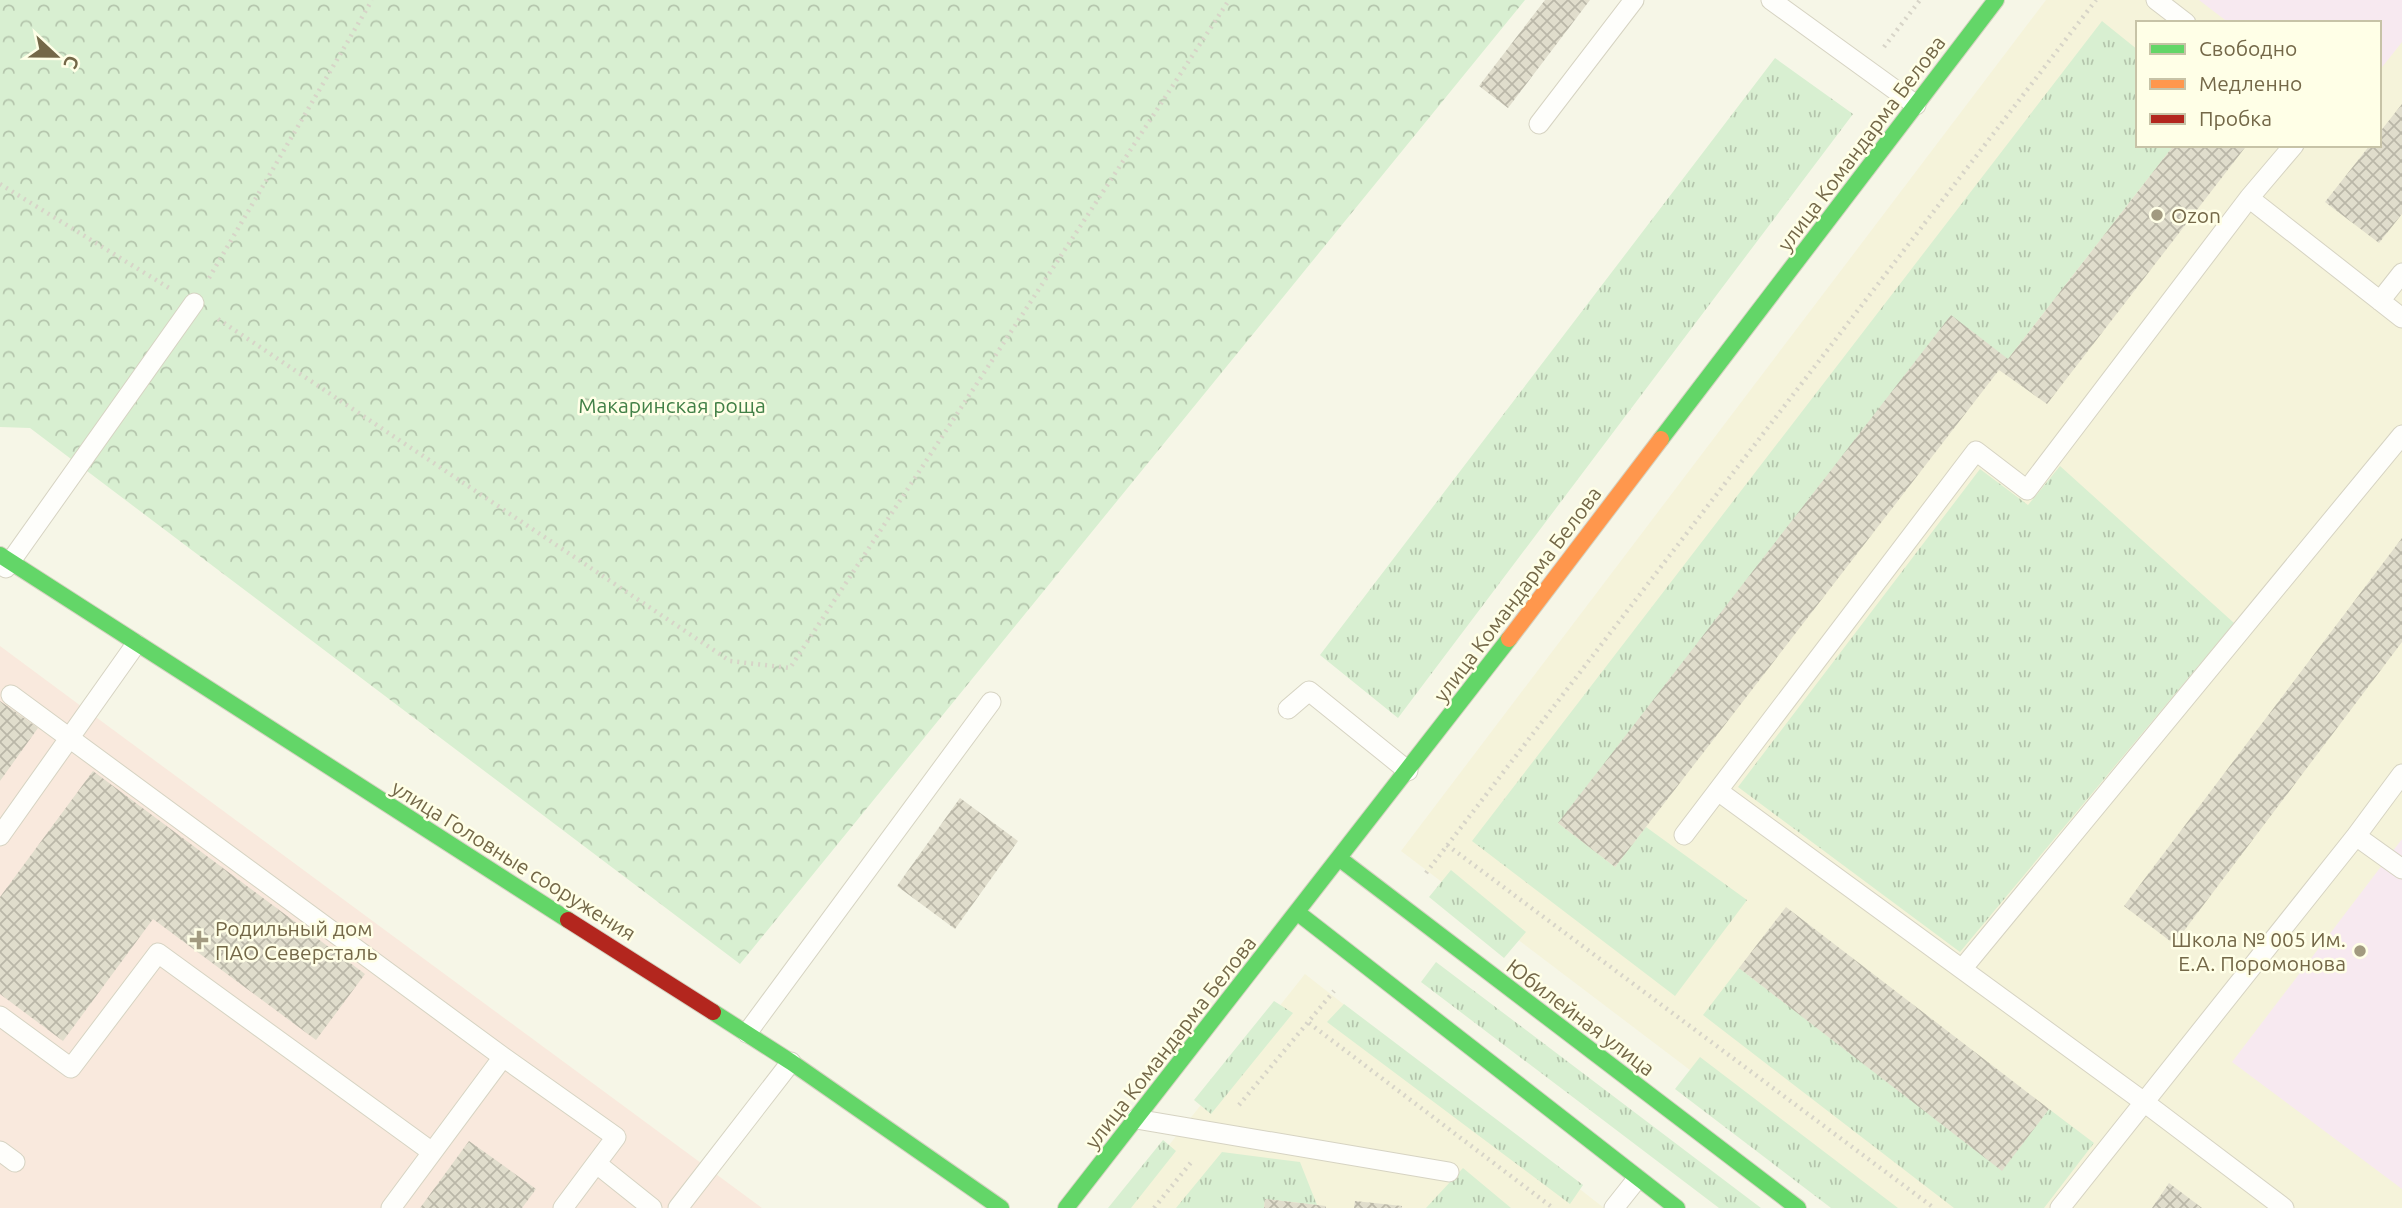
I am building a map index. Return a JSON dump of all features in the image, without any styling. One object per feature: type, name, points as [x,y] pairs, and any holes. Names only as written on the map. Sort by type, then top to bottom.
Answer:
[{"type":"street","name":"улица Командарма Белова","points":[[1066,1208],[1408,771],[1996,0]]},
{"type":"street","name":"улица Головные сооружения","points":[[4,565],[136,644],[747,1033],[1001,1208]]},
{"type":"street","name":"Юбилейная улица","points":[[1340,859],[1798,1208]]},
{"type":"street","points":[[1298,913],[1677,1208]]},
{"type":"lane","points":[[1539,124],[1634,0]]},
{"type":"lane","points":[[1771,0],[1916,106]]},
{"type":"lane","points":[[2157,0],[2183,21]]},
{"type":"lane","points":[[1684,835],[1976,451],[2027,490],[2249,198],[2292,147]]},
{"type":"lane","points":[[2249,198],[2402,318]]},
{"type":"lane","points":[[2379,301],[2402,273]]},
{"type":"lane","points":[[4,565],[194,303]]},
{"type":"lane","points":[[1962,969],[2402,435]]},
{"type":"lane","points":[[0,836],[136,644]]},
{"type":"lane","points":[[1288,709],[1309,691],[1408,771]]},
{"type":"lane","points":[[10,695],[616,1137],[563,1208]]},
{"type":"lane","points":[[747,1033],[991,702]]},
{"type":"lane","points":[[2060,1208],[2402,775]]},
{"type":"lane","points":[[1718,791],[2144,1102],[2284,1208]]},
{"type":"lane","points":[[2356,836],[2402,869]]},
{"type":"lane","points":[[0,1017],[71,1068],[158,953],[432,1152]]},
{"type":"lane","points":[[391,1208],[503,1057]]},
{"type":"lane","points":[[678,1208],[791,1062]]},
{"type":"lane","points":[[1136,1119],[1449,1172]]},
{"type":"lane","points":[[597,1164],[652,1208]]},
{"type":"lane","points":[[1615,1208],[1637,1179]]},
{"type":"path","points":[[194,303],[372,0]]},
{"type":"path","points":[[0,184],[194,303],[730,661],[790,668],[1229,0]]},
{"type":"path","points":[[1867,70],[1920,0]]},
{"type":"path","points":[[1400,906],[2096,0]]},
{"type":"path","points":[[1447,845],[1934,1208]]},
{"type":"path","points":[[1154,1208],[1359,960]]},
{"type":"path","points":[[1309,1023],[1553,1208]]},
{"type":"shaded area","points":[[2046,0],[2402,0],[2402,1208],[1872,1208],[1401,851]]},
{"type":"shaded area","points":[[2199,0],[2402,0],[2402,42],[2381,68],[2381,21],[2226,21]]},
{"type":"shaded area","name":"Родильный дом ПАО Северсталь","points":[[0,646],[89,712],[762,1208],[0,1208]]},
{"type":"shaded area","name":"Школа № 005 Им. Е.А. Поромонова","points":[[2402,839],[2402,1189],[2232,1062]]},
{"type":"shaded area","points":[[1305,974],[1604,1208],[1119,1208]]},
{"type":"green space","name":"Макаринская роща","points":[[0,0],[1525,0],[740,964],[30,428],[0,427]]},
{"type":"green space","points":[[2102,21],[2136,48],[2136,147],[2172,147],[2008,359],[1558,823],[1615,867],[1646,827],[1747,900],[1675,996],[1472,841]]},
{"type":"green space","points":[[1775,58],[1853,114],[1398,718],[1320,655]]},
{"type":"green space","points":[[2060,466],[2234,623],[1960,952],[1738,787],[1980,469],[2028,505]]},
{"type":"green space","points":[[1451,870],[1526,932],[1504,958],[1429,897]]},
{"type":"green space","points":[[1436,962],[1761,1208],[1719,1208],[1421,982]]},
{"type":"green space","points":[[1739,968],[2002,1170],[2049,1109],[2094,1143],[2044,1208],[1954,1208],[1703,1015]]},
{"type":"green space","points":[[1274,1001],[1293,1013],[1211,1114],[1194,1100]]},
{"type":"green space","points":[[1344,1004],[1583,1185],[1570,1204],[1327,1022]]},
{"type":"green space","points":[[1700,1057],[1898,1208],[1831,1208],[1675,1089]]},
{"type":"green space","points":[[1163,1140],[1176,1151],[1131,1208],[1108,1208]]},
{"type":"green space","points":[[1222,1152],[1300,1162],[1317,1205],[1265,1199],[1264,1208],[1176,1208]]},
{"type":"green space","points":[[1463,1168],[1511,1208],[1426,1208]]},
{"type":"building","points":[[1545,0],[1590,0],[1508,108],[1479,86]]},
{"type":"building","points":[[2402,104],[2402,214],[2379,243],[2325,202],[2368,147],[2381,147],[2381,130]]},
{"type":"building","points":[[2172,147],[2245,147],[2047,404],[1999,370],[1615,867],[1558,823],[1951,315],[2008,359]]},
{"type":"building","points":[[2402,538],[2402,642],[2174,944],[2124,906]]},
{"type":"building","points":[[0,701],[38,728],[0,781]]},
{"type":"building","points":[[93,771],[365,974],[316,1040],[153,919],[63,1041],[0,994],[0,897]]},
{"type":"building","points":[[960,798],[1018,841],[955,929],[897,886]]},
{"type":"building","points":[[1786,907],[2049,1109],[2002,1171],[1739,968]]},
{"type":"building","points":[[469,1141],[536,1189],[522,1208],[420,1208]]},
{"type":"building","points":[[2169,1183],[2202,1208],[2152,1208]]},
{"type":"building","points":[[1265,1199],[1326,1206],[1326,1208],[1264,1208]]},
{"type":"building","points":[[1355,1201],[1402,1206],[1402,1208],[1354,1208]]},
{"type":"traffic: fast","points":[[1661,439],[1996,0]]},
{"type":"traffic: fast","points":[[0,555],[568,920]]},
{"type":"traffic: fast","points":[[1066,1208],[1509,639]]},
{"type":"traffic: fast","points":[[1340,859],[1798,1208]]},
{"type":"traffic: fast","points":[[1298,913],[1677,1208]]},
{"type":"traffic: fast","points":[[713,1012],[791,1062],[1001,1208]]},
{"type":"traffic: slow","points":[[1509,639],[1661,439]]},
{"type":"traffic: jam","points":[[568,920],[713,1012]]},
{"type":"place","name":"Ozon","points":[[2157,215]]},
{"type":"place","name":"Родильный дом ПАО Северсталь","points":[[199,940]]},
{"type":"place","name":"Школа № 005 Им. Е.А. Поромонова","points":[[2360,951]]}]
